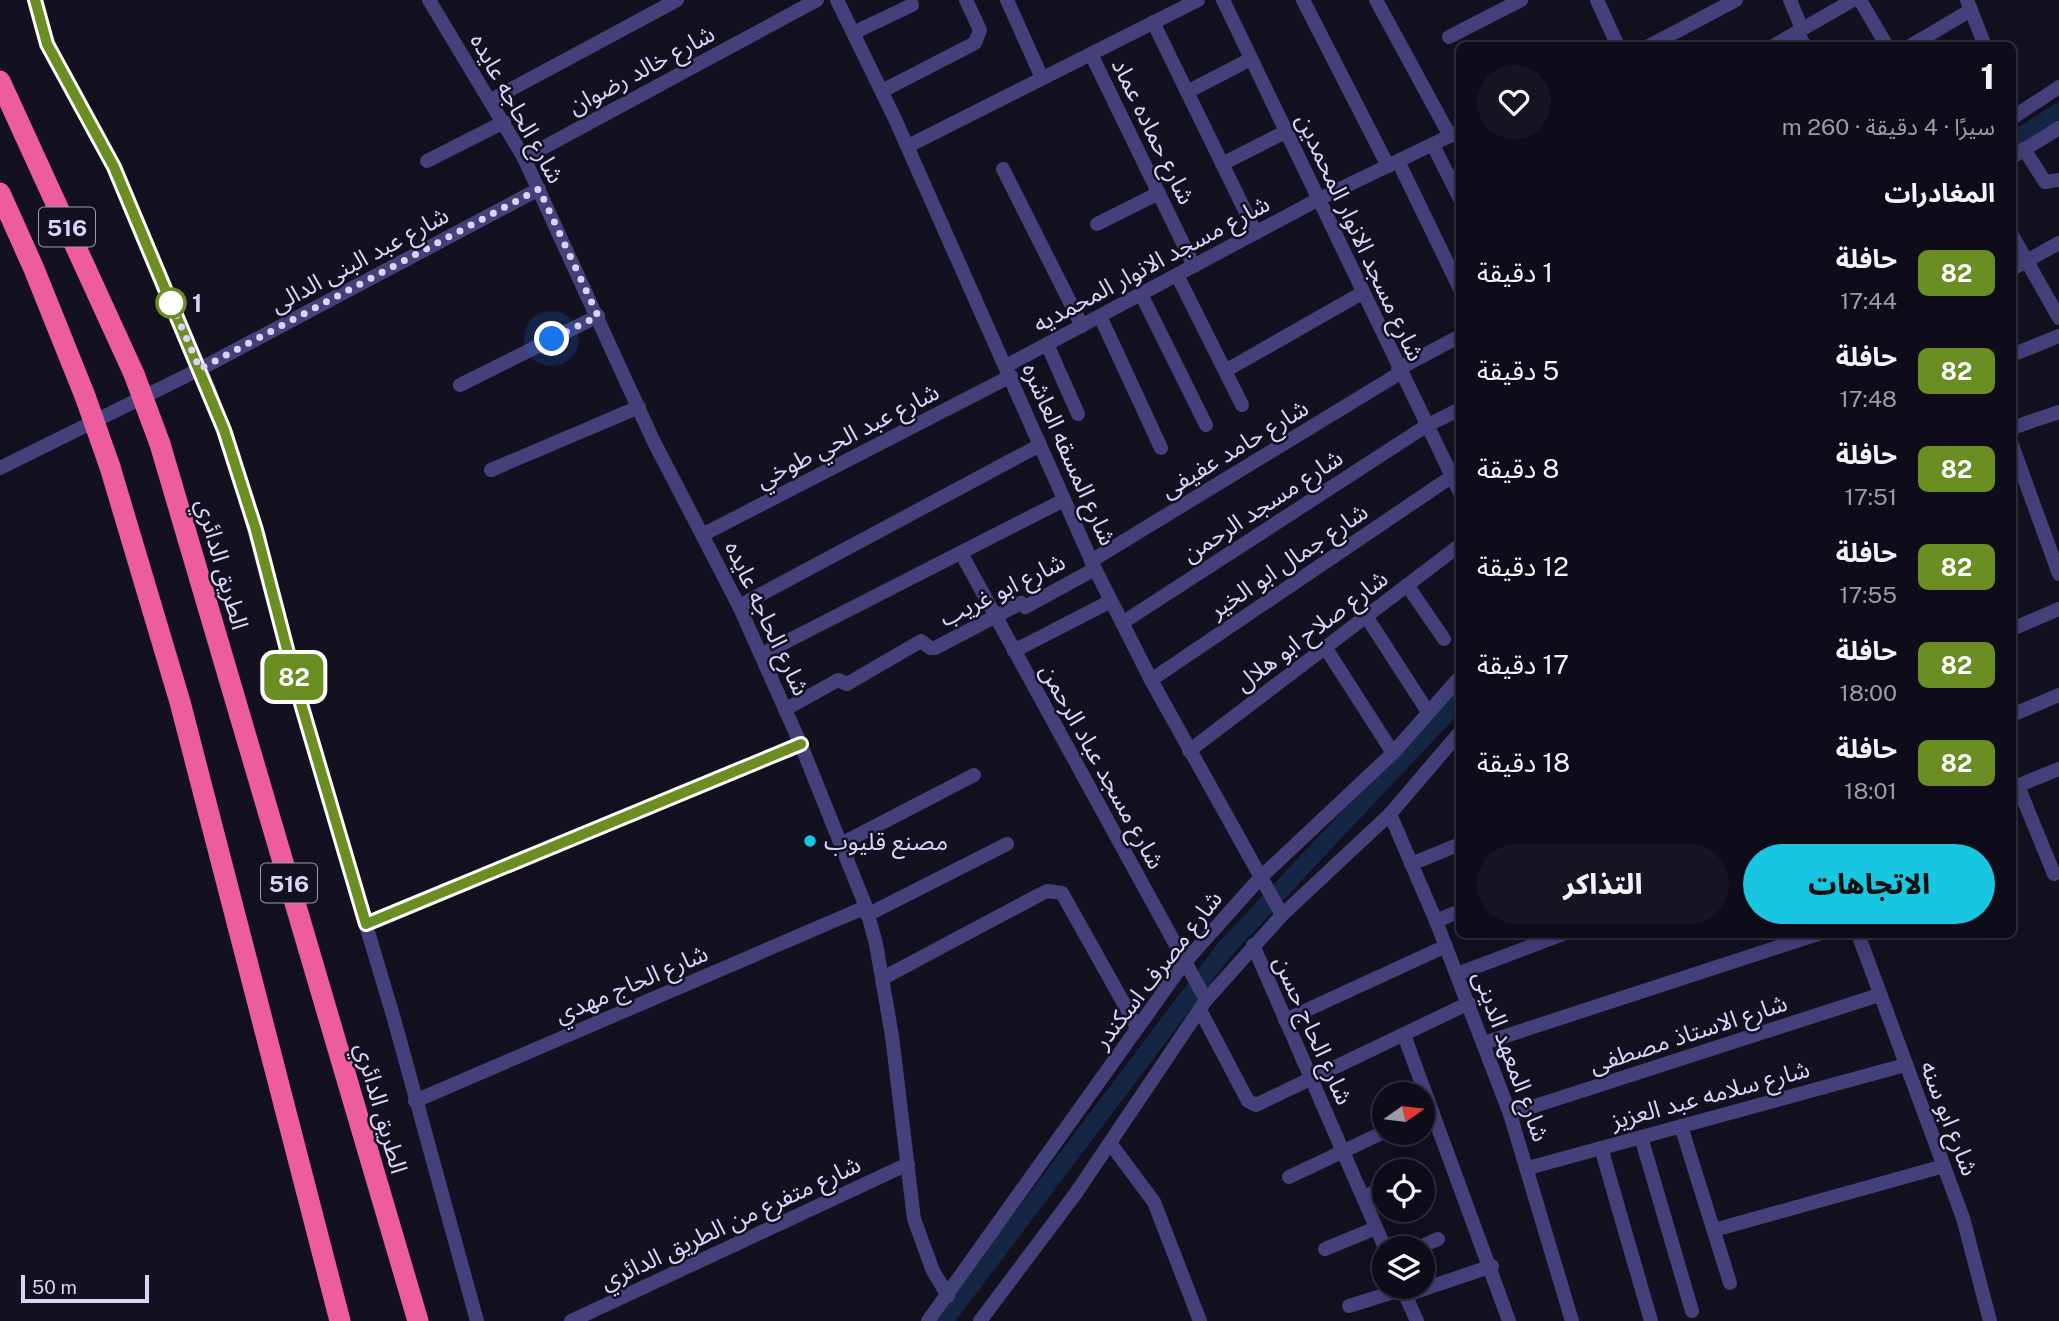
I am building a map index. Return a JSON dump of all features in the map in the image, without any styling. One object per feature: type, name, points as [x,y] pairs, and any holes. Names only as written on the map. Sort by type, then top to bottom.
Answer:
[{"type":"highway","name":"الطريق الدائري","points":[[0,81],[134,374],[160,444],[418,1321]]},
{"type":"highway","name":"516","points":[[0,193],[85,396],[110,467],[180,702],[340,1321]]},
{"type":"street","points":[[35,0],[47,44],[111,160],[200,369],[256,530],[306,724],[366,924],[477,1321]]},
{"type":"street","name":"شارع الحاجه عايده","points":[[429,0],[524,158],[639,407],[762,654],[801,744],[867,911],[883,978],[912,1206],[922,1245],[948,1296]]},
{"type":"street","points":[[491,100],[677,0]]},
{"type":"street","name":"شارع خالد رضوان","points":[[524,158],[817,0]]},
{"type":"street","name":"شارع المسقه العاشره","points":[[837,0],[908,146],[1093,565],[1189,751],[1282,915]]},
{"type":"street","points":[[882,91],[975,43],[981,30],[966,0]]},
{"type":"street","points":[[1007,0],[1042,78]]},
{"type":"street","points":[[908,146],[1198,0]]},
{"type":"street","name":"شارع مسجد الانوار المحمدين","points":[[1223,0],[1456,486]]},
{"type":"street","points":[[1303,0],[1456,281]]},
{"type":"street","points":[[1376,0],[1455,133]]},
{"type":"street","points":[[1449,37],[1521,0]]},
{"type":"street","points":[[1597,0],[1616,42]]},
{"type":"street","points":[[1657,42],[1736,0]]},
{"type":"street","points":[[1790,0],[1803,42]]},
{"type":"street","points":[[1780,42],[1853,0]]},
{"type":"street","points":[[1860,0],[1885,42]]},
{"type":"street","points":[[853,33],[912,5]]},
{"type":"street","points":[[1916,42],[1969,5],[1983,42]]},
{"type":"street","points":[[1153,22],[1256,233]]},
{"type":"street","name":"شارع حماده عماد","points":[[1091,54],[1194,266]]},
{"type":"street","points":[[1187,92],[1251,59]]},
{"type":"street","points":[[2016,115],[2059,87]]},
{"type":"street","points":[[427,161],[504,122]]},
{"type":"street","points":[[2059,128],[2018,153],[2045,182],[2059,180]]},
{"type":"street","points":[[1222,164],[1285,132]]},
{"type":"street","name":"شارع مسجد الانوار المحمديه","points":[[1009,371],[1047,344],[1317,200],[1455,133]]},
{"type":"street","points":[[1433,145],[1456,191]]},
{"type":"street","points":[[1003,169],[1082,326]]},
{"type":"street","name":"شارع عبد البنى الدالى","points":[[0,468],[200,369],[539,189]]},
{"type":"street","points":[[1097,224],[1159,193]]},
{"type":"street","points":[[2016,241],[2059,318]]},
{"type":"street","points":[[2016,267],[2059,243]]},
{"type":"street","points":[[1177,275],[1242,405]]},
{"type":"street","points":[[1225,371],[1362,293]]},
{"type":"street","points":[[1141,294],[1206,425]]},
{"type":"street","points":[[460,385],[598,316]]},
{"type":"street","points":[[1100,316],[1161,448]]},
{"type":"street","points":[[2016,353],[2059,336]]},
{"type":"street","name":"شارع حامد عفيفى","points":[[1093,565],[1399,371],[1456,338]]},
{"type":"street","points":[[1047,344],[1078,414]]},
{"type":"street","name":"شارع عبد الحي طوخي","points":[[704,534],[1009,371]]},
{"type":"street","points":[[491,470],[639,407]]},
{"type":"street","name":"شارع مسجد الرحمن","points":[[1122,623],[1426,426],[1456,411]]},
{"type":"street","points":[[2016,427],[2059,412]]},
{"type":"street","points":[[739,606],[1040,446]]},
{"type":"street","points":[[2016,456],[2059,573]]},
{"type":"street","name":"شارع جمال ابو الخير","points":[[1151,680],[1451,477]]},
{"type":"street","points":[[762,654],[1064,500]]},
{"type":"street","name":"شارع صلاح ابو هلال","points":[[1189,751],[1456,548]]},
{"type":"street","name":"شارع مسجد عباد الرحمن","points":[[961,553],[1184,963],[1251,1104],[1260,1105],[1311,1080]]},
{"type":"street","name":"شارع ابو غريب","points":[[786,709],[838,680],[847,684],[921,641],[935,648],[1021,603],[1025,607],[1093,565]]},
{"type":"street","points":[[1407,584],[1444,639]]},
{"type":"street","points":[[1014,651],[1111,601]]},
{"type":"street","points":[[2016,627],[2059,609]]},
{"type":"street","points":[[1366,616],[1428,712]]},
{"type":"street","points":[[1325,647],[1393,753]]},
{"type":"street","name":"شارع مصرف اسكندر","points":[[928,1321],[1184,963],[1260,878],[1393,753],[1456,681]]},
{"type":"street","points":[[2016,713],[2059,695]]},
{"type":"street","points":[[980,1321],[1110,1143],[1203,1005],[1282,915],[1390,814],[1456,737]]},
{"type":"street","points":[[366,924],[801,744]]},
{"type":"street","points":[[2016,787],[2059,769]]},
{"type":"street","points":[[841,844],[974,775]]},
{"type":"street","points":[[2016,789],[2054,867]]},
{"type":"street","name":"شارع المعهد الدينى","points":[[1390,814],[1436,920],[1510,1114],[1572,1321]]},
{"type":"street","name":"شارع الحاج مهدي","points":[[415,1101],[867,911],[1007,844]]},
{"type":"street","points":[[1411,864],[1456,846]]},
{"type":"street","points":[[883,978],[1039,895],[1056,891],[1062,893],[1137,1027]]},
{"type":"street","points":[[1436,920],[1456,912]]},
{"type":"street","points":[[1457,974],[1552,938]]},
{"type":"street","points":[[1484,1043],[1806,938]]},
{"type":"street","name":"شارع ابو سنه","points":[[1859,938],[1963,1218],[1990,1321]]},
{"type":"street","name":"شارع الحاج حسن","points":[[1253,945],[1380,1236]]},
{"type":"street","points":[[1285,1020],[1446,946]]},
{"type":"street","name":"شارع الاستاذ مصطفى","points":[[1510,1114],[1880,995]]},
{"type":"street","points":[[1311,1080],[1469,1003]]},
{"type":"street","points":[[1404,1035],[1492,1266],[1509,1321]]},
{"type":"street","name":"شارع سلامه عبد العزيز","points":[[1528,1168],[1905,1065]]},
{"type":"street","points":[[1681,1126],[1730,1283]]},
{"type":"street","points":[[1289,1177],[1372,1137]]},
{"type":"street","points":[[1642,1137],[1692,1311]]},
{"type":"street","points":[[1110,1143],[1154,1202],[1200,1321]]},
{"type":"street","points":[[1601,1147],[1651,1321]]},
{"type":"street","name":"شارع متفرع من الطريق الدائري","points":[[571,1321],[908,1164]]},
{"type":"street","points":[[1714,1230],[1944,1166]]},
{"type":"street","points":[[1363,1197],[1372,1193]]},
{"type":"street","points":[[1325,1249],[1376,1228]]},
{"type":"street","points":[[1435,1282],[1492,1266]]},
{"type":"street","points":[[1349,1306],[1373,1299]]},
{"type":"street","points":[[1408,1299],[1417,1321]]},
{"type":"waterway","points":[[2016,139],[2059,112]]},
{"type":"waterway","points":[[944,1321],[1225,949],[1456,703]]},
{"type":"bus line","name":"82","points":[[35,0],[47,44],[114,167],[224,430],[256,530],[302,707],[366,924],[801,744]]},
{"type":"place","name":"1","points":[[171,303]]},
{"type":"place","name":"مصنع قليوب","points":[[810,841]]},
{"type":"route","points":[[171,303],[166,292],[200,369],[539,189],[598,316],[552,339]]}]
